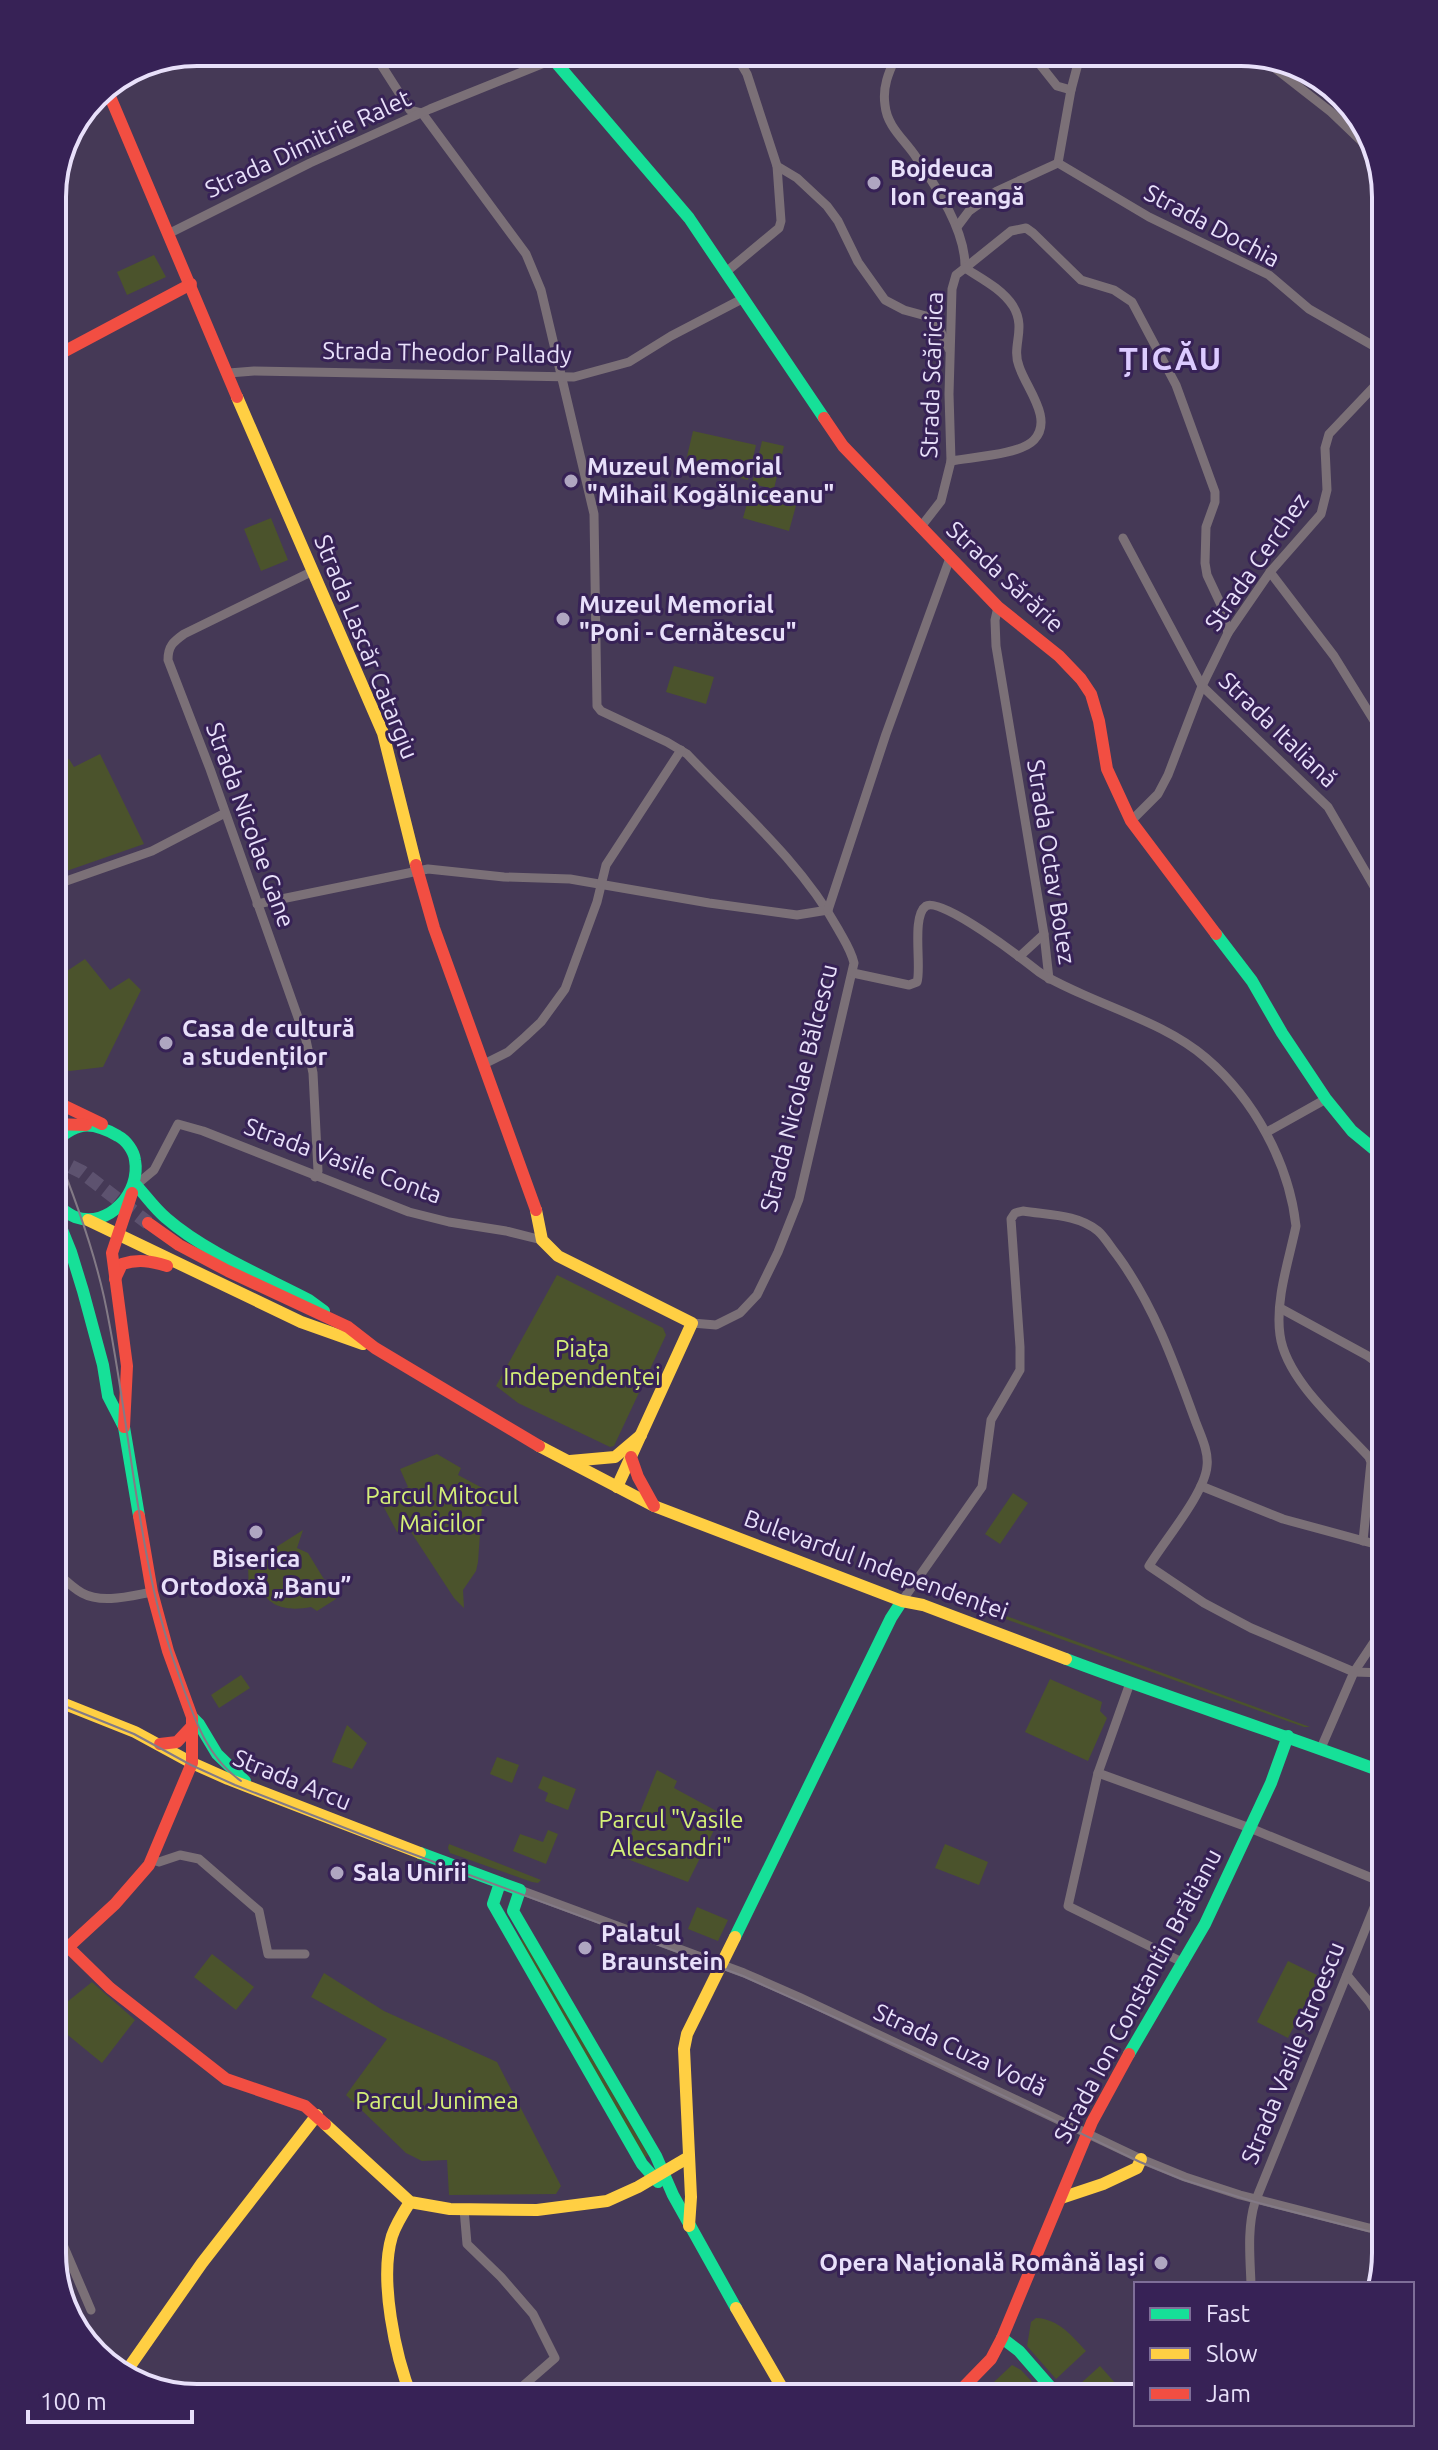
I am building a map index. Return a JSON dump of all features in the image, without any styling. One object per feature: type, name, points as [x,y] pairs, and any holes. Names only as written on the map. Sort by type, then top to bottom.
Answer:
[{"type":"street","points":[[382,66],[410,110],[422,113],[526,254],[541,290],[594,514],[597,706],[614,718],[681,750],[606,865],[565,989],[541,1022],[508,1052],[484,1064]]},
{"type":"street","name":"Strada Dimitrie Ralet","points":[[170,233],[310,163],[528,66]]},
{"type":"street","name":"Strada Sărărie","points":[[559,66],[689,218],[843,446],[998,607],[1059,656],[1081,679],[1091,694],[1099,721],[1107,769],[1131,821],[1252,981],[1326,1099],[1352,1131],[1372,1147]]},
{"type":"street","points":[[726,272],[779,228],[781,221],[777,166],[742,66]]},
{"type":"street","name":"Strada Scăricica","points":[[892,66],[886,78],[884,96],[889,122],[916,156],[957,227],[963,240],[965,268],[956,275],[952,289],[951,461],[941,501],[920,528]]},
{"type":"street","points":[[1041,66],[1057,86],[1071,90]]},
{"type":"street","points":[[957,227],[969,211],[997,191],[1058,163],[1077,66]]},
{"type":"street","points":[[1280,72],[1331,112],[1359,138]]},
{"type":"street","name":"Strada Lascăr Catargiu","points":[[111,98],[383,733],[434,928],[534,1201],[542,1240]]},
{"type":"street","name":"Strada Dochia","points":[[1058,163],[1149,217],[1269,275],[1309,309],[1372,345]]},
{"type":"street","points":[[777,166],[797,178],[827,206],[858,262],[885,300],[904,310],[926,316],[938,326],[951,354]]},
{"type":"street","points":[[951,461],[1021,448],[1035,439],[1041,423],[1039,409],[1018,365],[1016,356],[1020,334],[1015,308],[1002,292],[965,268],[1011,231],[1026,228],[1081,280],[1114,290],[1132,302],[1176,385],[1215,492],[1215,502],[1206,527],[1205,563],[1207,575],[1222,607],[1228,633]]},
{"type":"street","points":[[66,351],[191,284]]},
{"type":"street","name":"Strada Theodor Pallady","points":[[229,373],[301,371],[574,377],[629,362],[742,299]]},
{"type":"street","name":"Strada Cerchez","points":[[1131,821],[1158,794],[1168,775],[1202,686],[1228,633],[1270,572],[1321,514],[1327,490],[1325,448],[1329,434],[1372,389]]},
{"type":"street","name":"Strada Italiană","points":[[1123,538],[1202,686],[1212,699],[1328,807],[1372,883]]},
{"type":"street","points":[[257,904],[428,869],[504,877],[570,879],[797,915],[828,910],[886,734],[950,558]]},
{"type":"street","name":"Strada Nicolae Gane","points":[[313,571],[184,634],[168,650],[168,660],[311,1056],[317,1133],[318,1171],[315,1177]]},
{"type":"street","points":[[1270,572],[1334,656],[1372,717]]},
{"type":"street","name":"Strada Octav Botez","points":[[998,607],[996,646],[1049,979]]},
{"type":"street","name":"Strada Nicolae Bălcescu","points":[[681,750],[783,855],[828,910],[854,963],[799,1199],[778,1252],[757,1295],[740,1313],[716,1325],[692,1323]]},
{"type":"street","points":[[66,881],[152,851],[225,813]]},
{"type":"street","name":"Strada Octav Botez","points":[[853,973],[909,985],[917,982],[916,945],[922,910],[934,904],[963,919],[1049,979]]},
{"type":"street","points":[[1019,957],[1044,934]]},
{"type":"street","points":[[1049,979],[1188,1044],[1233,1085],[1267,1132],[1280,1165],[1296,1226],[1280,1308],[1280,1336],[1289,1362],[1302,1384],[1371,1462],[1363,1541]]},
{"type":"street","points":[[1267,1132],[1326,1099]]},
{"type":"street","points":[[66,1106],[119,1134],[135,1156],[137,1174],[134,1189],[112,1253],[126,1340],[129,1392],[124,1427]]},
{"type":"street","points":[[66,1124],[95,1125],[119,1134]]},
{"type":"street","name":"Strada Vasile Conta","points":[[134,1189],[154,1170],[178,1124],[409,1212],[542,1240],[558,1256],[692,1323]]},
{"type":"street","points":[[66,1132],[86,1125]]},
{"type":"street","points":[[88,1220],[120,1209],[134,1189]]},
{"type":"street","points":[[134,1189],[178,1228],[309,1300],[345,1332]]},
{"type":"street","points":[[689,2226],[691,2197],[684,2049],[687,2034],[891,1618],[982,1487],[991,1420],[1020,1370],[1011,1219],[1015,1213],[1023,1211],[1069,1218],[1083,1222],[1100,1233],[1146,1302],[1180,1377],[1207,1460],[1201,1486],[1149,1566],[1204,1603],[1251,1628],[1354,1672],[1372,1673]]},
{"type":"street","points":[[66,1214],[88,1220],[301,1322],[345,1332]]},
{"type":"street","points":[[147,1226],[214,1269],[345,1332]]},
{"type":"street","points":[[66,1239],[103,1365],[108,1396],[124,1427],[152,1592],[192,1722],[192,1763],[152,1860],[138,1880],[66,1950]]},
{"type":"street","points":[[115,1279],[122,1264],[145,1259],[197,1273]]},
{"type":"street","points":[[1280,1308],[1372,1359]]},
{"type":"street","points":[[617,1487],[692,1323]]},
{"type":"street","name":"Bulevardul Independenței","points":[[345,1332],[569,1461],[654,1506],[902,1601],[923,1605],[1130,1683],[1372,1768]]},
{"type":"street","points":[[569,1461],[615,1457],[641,1435]]},
{"type":"street","points":[[631,1457],[654,1506]]},
{"type":"street","points":[[1201,1486],[1283,1519],[1372,1543]]},
{"type":"street","points":[[66,1582],[81,1593],[95,1598],[152,1592]]},
{"type":"street","points":[[1321,1748],[1354,1672],[1372,1645]]},
{"type":"street","points":[[1130,1683],[1098,1773],[1068,1906],[1184,1963]]},
{"type":"street","name":"Strada Arcu","points":[[66,1705],[160,1744],[192,1763],[257,1790],[520,1890]]},
{"type":"street","points":[[160,1744],[177,1742],[192,1722]]},
{"type":"street","points":[[192,1722],[199,1724],[224,1763],[257,1790]]},
{"type":"street","name":"Strada Ion Constantin Brătianu","points":[[967,2384],[991,2359],[1002,2338],[1088,2133],[1122,2067],[1205,1924],[1271,1783],[1288,1736]]},
{"type":"street","points":[[1098,1773],[1372,1876]]},
{"type":"street","points":[[152,1860],[159,1862],[180,1855],[199,1859],[259,1911],[268,1954],[305,1954]]},
{"type":"street","points":[[500,1883],[493,1904],[634,2151],[658,2175]]},
{"type":"street","points":[[520,1890],[513,1911],[658,2175],[673,2195],[780,2384]]},
{"type":"street","name":"Strada Cuza Vodă","points":[[520,1890],[722,1965],[813,2003],[1185,2177],[1256,2199],[1372,2228]]},
{"type":"street","name":"Strada Vasile Stroescu","points":[[1251,2282],[1251,2214],[1372,1913]]},
{"type":"street","points":[[66,1947],[110,1988],[226,2079],[305,2106],[410,2202],[422,2206],[464,2209],[586,2205],[618,2197],[689,2157]]},
{"type":"street","points":[[1347,1975],[1372,2006]]},
{"type":"street","points":[[130,2366],[209,2253],[317,2115]]},
{"type":"street","points":[[1061,2198],[1137,2168],[1141,2159]]},
{"type":"street","points":[[405,2384],[389,2288],[391,2242],[396,2224],[410,2202]]},
{"type":"street","points":[[464,2209],[467,2244],[533,2314],[555,2358],[525,2384]]},
{"type":"street","points":[[66,2252],[91,2310]]},
{"type":"street","points":[[1002,2338],[1019,2351],[1048,2384]]},
{"type":"green space","points":[[154,255],[166,277],[127,295],[117,272]]},
{"type":"green space","points":[[693,431],[756,445],[748,480],[685,465]]},
{"type":"green space","points":[[762,441],[784,446],[774,489],[752,484]]},
{"type":"green space","points":[[751,489],[797,502],[789,531],[743,518]]},
{"type":"green space","points":[[271,518],[288,560],[261,571],[244,529]]},
{"type":"green space","points":[[674,666],[714,677],[706,704],[666,692]]},
{"type":"green space","points":[[100,754],[144,844],[66,871],[66,761],[69,759],[74,767]]},
{"type":"green space","points":[[85,959],[110,990],[129,978],[141,990],[103,1067],[66,1070],[66,972]]},
{"type":"green space","name":"Piața Independenței","points":[[557,1275],[663,1328],[666,1335],[614,1446],[610,1447],[518,1403],[496,1386]]},
{"type":"green space","name":"Parcul Mitocul Maicilor","points":[[437,1454],[461,1468],[458,1475],[516,1506],[482,1506],[478,1562],[476,1571],[463,1590],[464,1608],[454,1598],[409,1529],[397,1532],[380,1500],[408,1487],[400,1469]]},
{"type":"green space","points":[[1013,1493],[1028,1503],[1000,1544],[985,1534]]},
{"type":"green space","points":[[303,1530],[297,1548],[308,1553],[336,1599],[317,1611],[311,1607],[281,1607],[269,1600],[260,1587],[249,1592],[248,1565]]},
{"type":"green space","points":[[998,1613],[1310,1727],[997,1616]]},
{"type":"green space","points":[[241,1675],[250,1688],[219,1708],[211,1695]]},
{"type":"green space","points":[[1050,1679],[1102,1702],[1100,1711],[1107,1718],[1088,1761],[1025,1732]]},
{"type":"green space","points":[[347,1725],[367,1743],[352,1769],[332,1762]]},
{"type":"green space","points":[[497,1757],[519,1765],[512,1783],[490,1774]]},
{"type":"green space","name":"Parcul \"Vasile Alecsandri\"","points":[[657,1770],[677,1781],[674,1788],[722,1814],[688,1882],[622,1857]]},
{"type":"green space","points":[[543,1776],[576,1789],[568,1810],[545,1801],[548,1793],[538,1788]]},
{"type":"green space","points":[[548,1830],[558,1834],[546,1864],[513,1851],[520,1834],[543,1842]]},
{"type":"green space","points":[[449,1844],[541,1880],[532,1882],[450,1853]]},
{"type":"green space","points":[[945,1844],[988,1862],[979,1885],[935,1868]]},
{"type":"green space","points":[[697,1907],[728,1920],[718,1941],[688,1929]]},
{"type":"green space","points":[[523,1939],[648,2155],[645,2158],[519,1941]]},
{"type":"green space","points":[[212,1954],[254,1987],[236,2010],[194,1977]]},
{"type":"green space","points":[[1288,1961],[1319,1976],[1288,2038],[1257,2022]]},
{"type":"green space","name":"Parcul Junimea","points":[[324,1973],[384,2011],[497,2062],[561,2186],[556,2194],[449,2195],[447,2160],[422,2161],[406,2153],[346,2095],[387,2039],[311,1997]]},
{"type":"green space","points":[[92,1982],[135,2020],[102,2063],[66,2033],[66,2003]]},
{"type":"green space","points":[[1036,2318],[1052,2321],[1086,2351],[1056,2379],[1027,2346],[1031,2322]]},
{"type":"green space","points":[[1012,2365],[1034,2384],[992,2384]]},
{"type":"green space","points":[[1100,2366],[1116,2384],[1080,2384]]},
{"type":"tunnel","points":[[66,1164],[82,1172],[148,1223]]},
{"type":"tram line","points":[[66,1176],[94,1257],[104,1297],[146,1554],[163,1627],[204,1738],[220,1761],[241,1781]]},
{"type":"tram line","points":[[66,1707],[134,1734],[235,1785],[743,1976],[1184,2180],[1255,2202],[1372,2231]]},
{"type":"traffic: fast","points":[[559,66],[689,218],[824,418]]},
{"type":"traffic: fast","points":[[1216,934],[1252,981],[1326,1099],[1352,1131],[1372,1147]]},
{"type":"traffic: fast","points":[[66,1134],[76,1128],[91,1126],[118,1136],[131,1150],[136,1172],[128,1195],[111,1213],[88,1219],[66,1211]]},
{"type":"traffic: fast","points":[[136,1185],[162,1214],[198,1242],[309,1300],[324,1311]]},
{"type":"traffic: fast","points":[[66,1240],[103,1365],[108,1396],[124,1427],[139,1516]]},
{"type":"traffic: fast","points":[[735,1937],[902,1601]]},
{"type":"traffic: fast","points":[[1066,1659],[1372,1768]]},
{"type":"traffic: fast","points":[[192,1717],[217,1754],[245,1781]]},
{"type":"traffic: fast","points":[[1129,2054],[1205,1924],[1271,1783],[1288,1736]]},
{"type":"traffic: fast","points":[[420,1853],[520,1890],[513,1911],[656,2156],[673,2195],[736,2308]]},
{"type":"traffic: fast","points":[[500,1883],[493,1904],[642,2164],[658,2182]]},
{"type":"traffic: fast","points":[[1002,2338],[1019,2351],[1048,2384]]},
{"type":"traffic: slow","points":[[237,397],[383,733],[416,865]]},
{"type":"traffic: slow","points":[[536,1210],[542,1240],[558,1256],[692,1323],[617,1487]]},
{"type":"traffic: slow","points":[[88,1220],[301,1322],[363,1344]]},
{"type":"traffic: slow","points":[[570,1461],[615,1457],[641,1435]]},
{"type":"traffic: slow","points":[[539,1446],[654,1506],[902,1601],[923,1605],[1066,1659]]},
{"type":"traffic: slow","points":[[66,1705],[135,1732],[228,1779],[420,1853]]},
{"type":"traffic: slow","points":[[689,2226],[691,2197],[684,2049],[687,2034],[735,1937]]},
{"type":"traffic: slow","points":[[130,2366],[202,2263],[317,2115]]},
{"type":"traffic: slow","points":[[325,2124],[410,2202],[450,2209],[537,2210],[607,2201],[689,2157]]},
{"type":"traffic: slow","points":[[1061,2198],[1137,2168],[1141,2159]]},
{"type":"traffic: slow","points":[[407,2384],[395,2340],[387,2274],[392,2236],[410,2202]]},
{"type":"traffic: slow","points":[[736,2308],[780,2384]]},
{"type":"traffic: jam","points":[[110,98],[237,397]]},
{"type":"traffic: jam","points":[[66,351],[191,284]]},
{"type":"traffic: jam","points":[[824,418],[843,446],[998,607],[1059,656],[1081,679],[1091,694],[1099,721],[1107,769],[1131,821],[1216,934]]},
{"type":"traffic: jam","points":[[416,865],[434,928],[536,1210]]},
{"type":"traffic: jam","points":[[66,1107],[102,1124]]},
{"type":"traffic: jam","points":[[66,1124],[86,1125]]},
{"type":"traffic: jam","points":[[124,1427],[127,1366],[112,1253],[132,1193]]},
{"type":"traffic: jam","points":[[148,1223],[179,1245],[228,1271],[348,1327],[375,1348],[539,1446]]},
{"type":"traffic: jam","points":[[115,1279],[122,1264],[128,1262],[144,1261],[167,1266]]},
{"type":"traffic: jam","points":[[631,1457],[654,1506]]},
{"type":"traffic: jam","points":[[66,1949],[115,1904],[149,1865],[192,1763],[192,1717],[168,1651],[152,1592],[139,1516]]},
{"type":"traffic: jam","points":[[160,1744],[177,1742],[192,1726]]},
{"type":"traffic: jam","points":[[69,1948],[110,1988],[226,2079],[305,2106],[325,2124]]},
{"type":"traffic: jam","points":[[967,2384],[991,2359],[1002,2338],[1092,2122],[1129,2054]]},
{"type":"place","name":"Bojdeuca Ion Creangă","points":[[874,183]]},
{"type":"place","name":"Muzeul Memorial \"Mihail Kogălniceanu\"","points":[[571,481]]},
{"type":"place","name":"Muzeul Memorial \"Poni - Cernătescu\"","points":[[563,619]]},
{"type":"place","name":"Casa de cultură a studenților","points":[[166,1043]]},
{"type":"place","name":"Biserica Ortodoxă „Banu”","points":[[256,1532]]},
{"type":"place","name":"Sala Unirii","points":[[337,1873]]},
{"type":"place","name":"Palatul Braunstein","points":[[585,1948]]},
{"type":"place","name":"Opera Națională Română Iași","points":[[1161,2263]]},
{"type":"district","name":"ȚICĂU","points":[[1171,359]]}]
